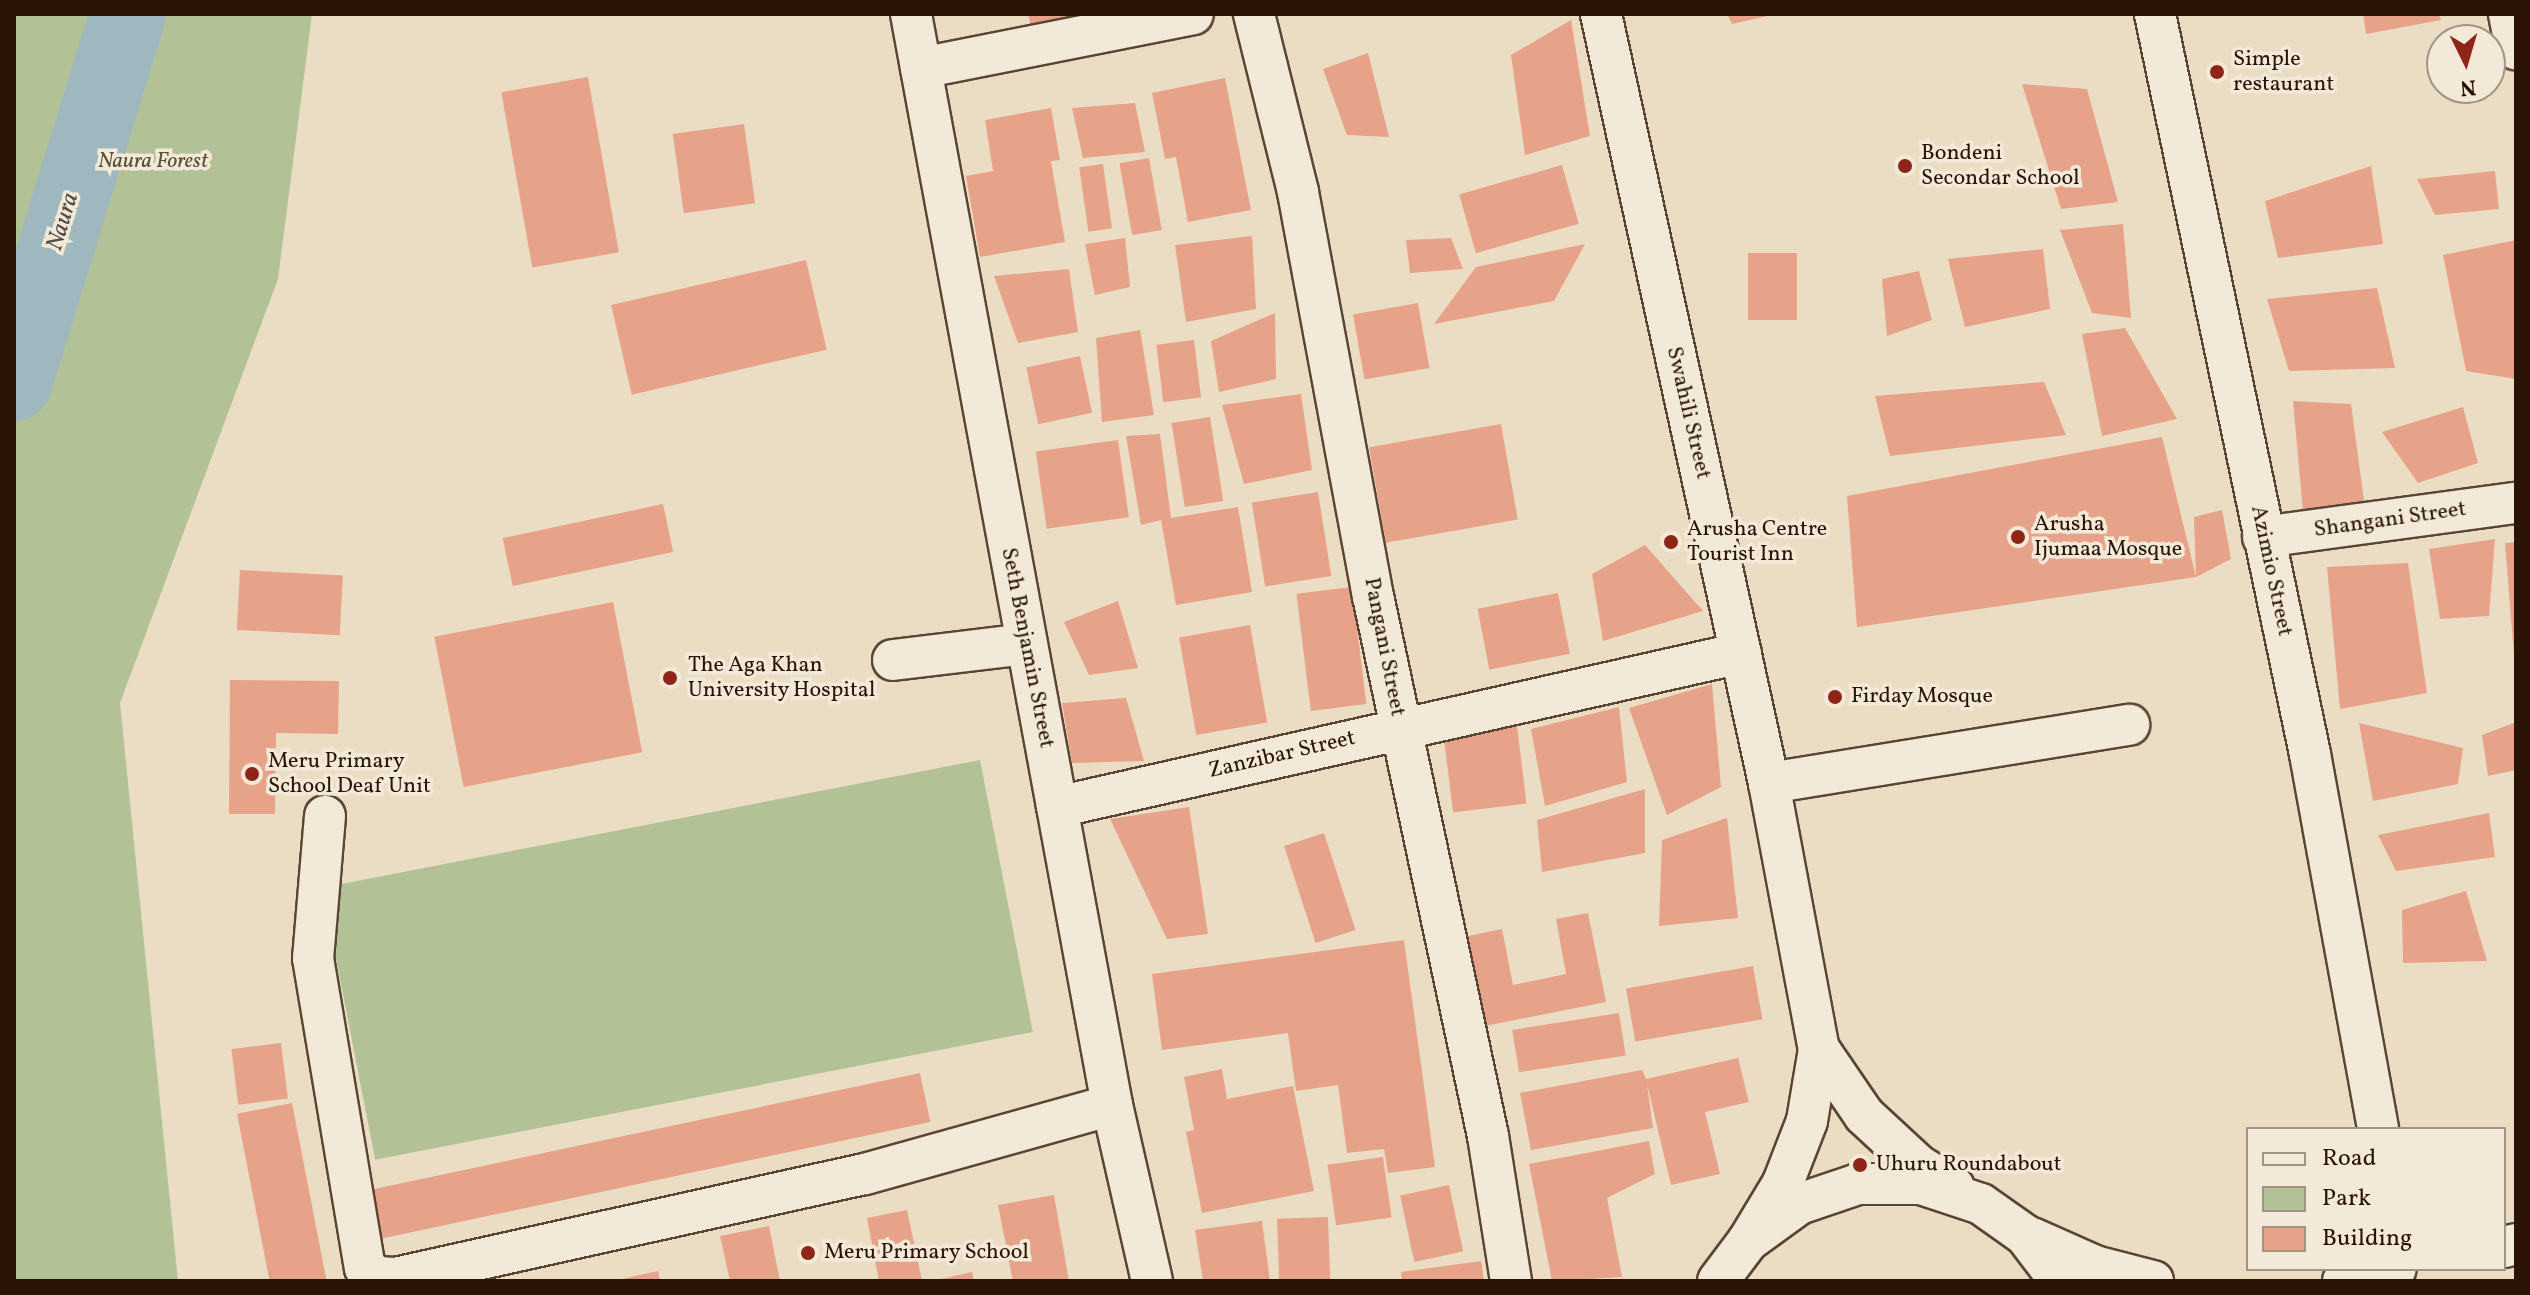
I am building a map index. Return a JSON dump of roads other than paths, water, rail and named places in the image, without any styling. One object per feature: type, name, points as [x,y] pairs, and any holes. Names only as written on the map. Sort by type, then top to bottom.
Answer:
[{"type":"street","name":"Seth Benjamin Street","points":[[911,14],[961,272],[1025,644],[1112,1105],[1152,1281]]},
{"type":"street","points":[[921,68],[1193,14]]},
{"type":"street","name":"Pangani Street","points":[[1254,14],[1298,192],[1401,727],[1488,1136],[1511,1281]]},
{"type":"street","name":"Swahili Street","points":[[1601,14],[1769,783],[1819,1049],[1807,1121],[1783,1183],[1748,1241]]},
{"type":"street","name":"Azimio Street","points":[[2155,14],[2310,754],[2378,1127]]},
{"type":"street","points":[[2509,14],[2516,49]]},
{"type":"street","name":"Shangani Street","points":[[2263,537],[2516,503]]},
{"type":"street","points":[[893,660],[1025,644]]},
{"type":"street","name":"Zanzibar Street","points":[[1057,807],[1401,727],[1741,653]]},
{"type":"street","points":[[1769,783],[2129,725]]},
{"type":"street","points":[[325,816],[313,958],[365,1268],[378,1277],[395,1278],[865,1174],[1112,1105]]},
{"type":"street","name":"Swahili Street","points":[[1819,1049],[1864,1115],[1918,1165],[1981,1204]]},
{"type":"street","points":[[1718,1281],[1748,1241],[1799,1204],[1858,1184],[1921,1184],[1981,1204],[2025,1235],[2095,1266],[2153,1281]]},
{"type":"street","points":[[2025,1235],[2060,1281]]},
{"type":"street","points":[[2343,1281],[2387,1271]]},
{"type":"waterway","name":"Naura","points":[[14,383],[128,14]]},
{"type":"place","name":"Simple restaurant","points":[[2217,72]]},
{"type":"place","name":"Bondeni Secondar School","points":[[1905,166]]},
{"type":"place","name":"Arusha Ijumaa Mosque","points":[[2018,537]]},
{"type":"place","name":"Arusha Centre Tourist Inn","points":[[1671,542]]},
{"type":"place","name":"The Aga Khan University Hospital","points":[[670,678]]},
{"type":"place","name":"Firday Mosque","points":[[1835,697]]},
{"type":"place","name":"Meru Primary School Deaf Unit","points":[[252,774]]},
{"type":"place","name":"Uhuru Roundabout","points":[[1860,1165]]},
{"type":"place","name":"Meru Primary School","points":[[808,1253]]},
{"type":"park label","name":"Naura Forest","points":[[153,162]]}]
